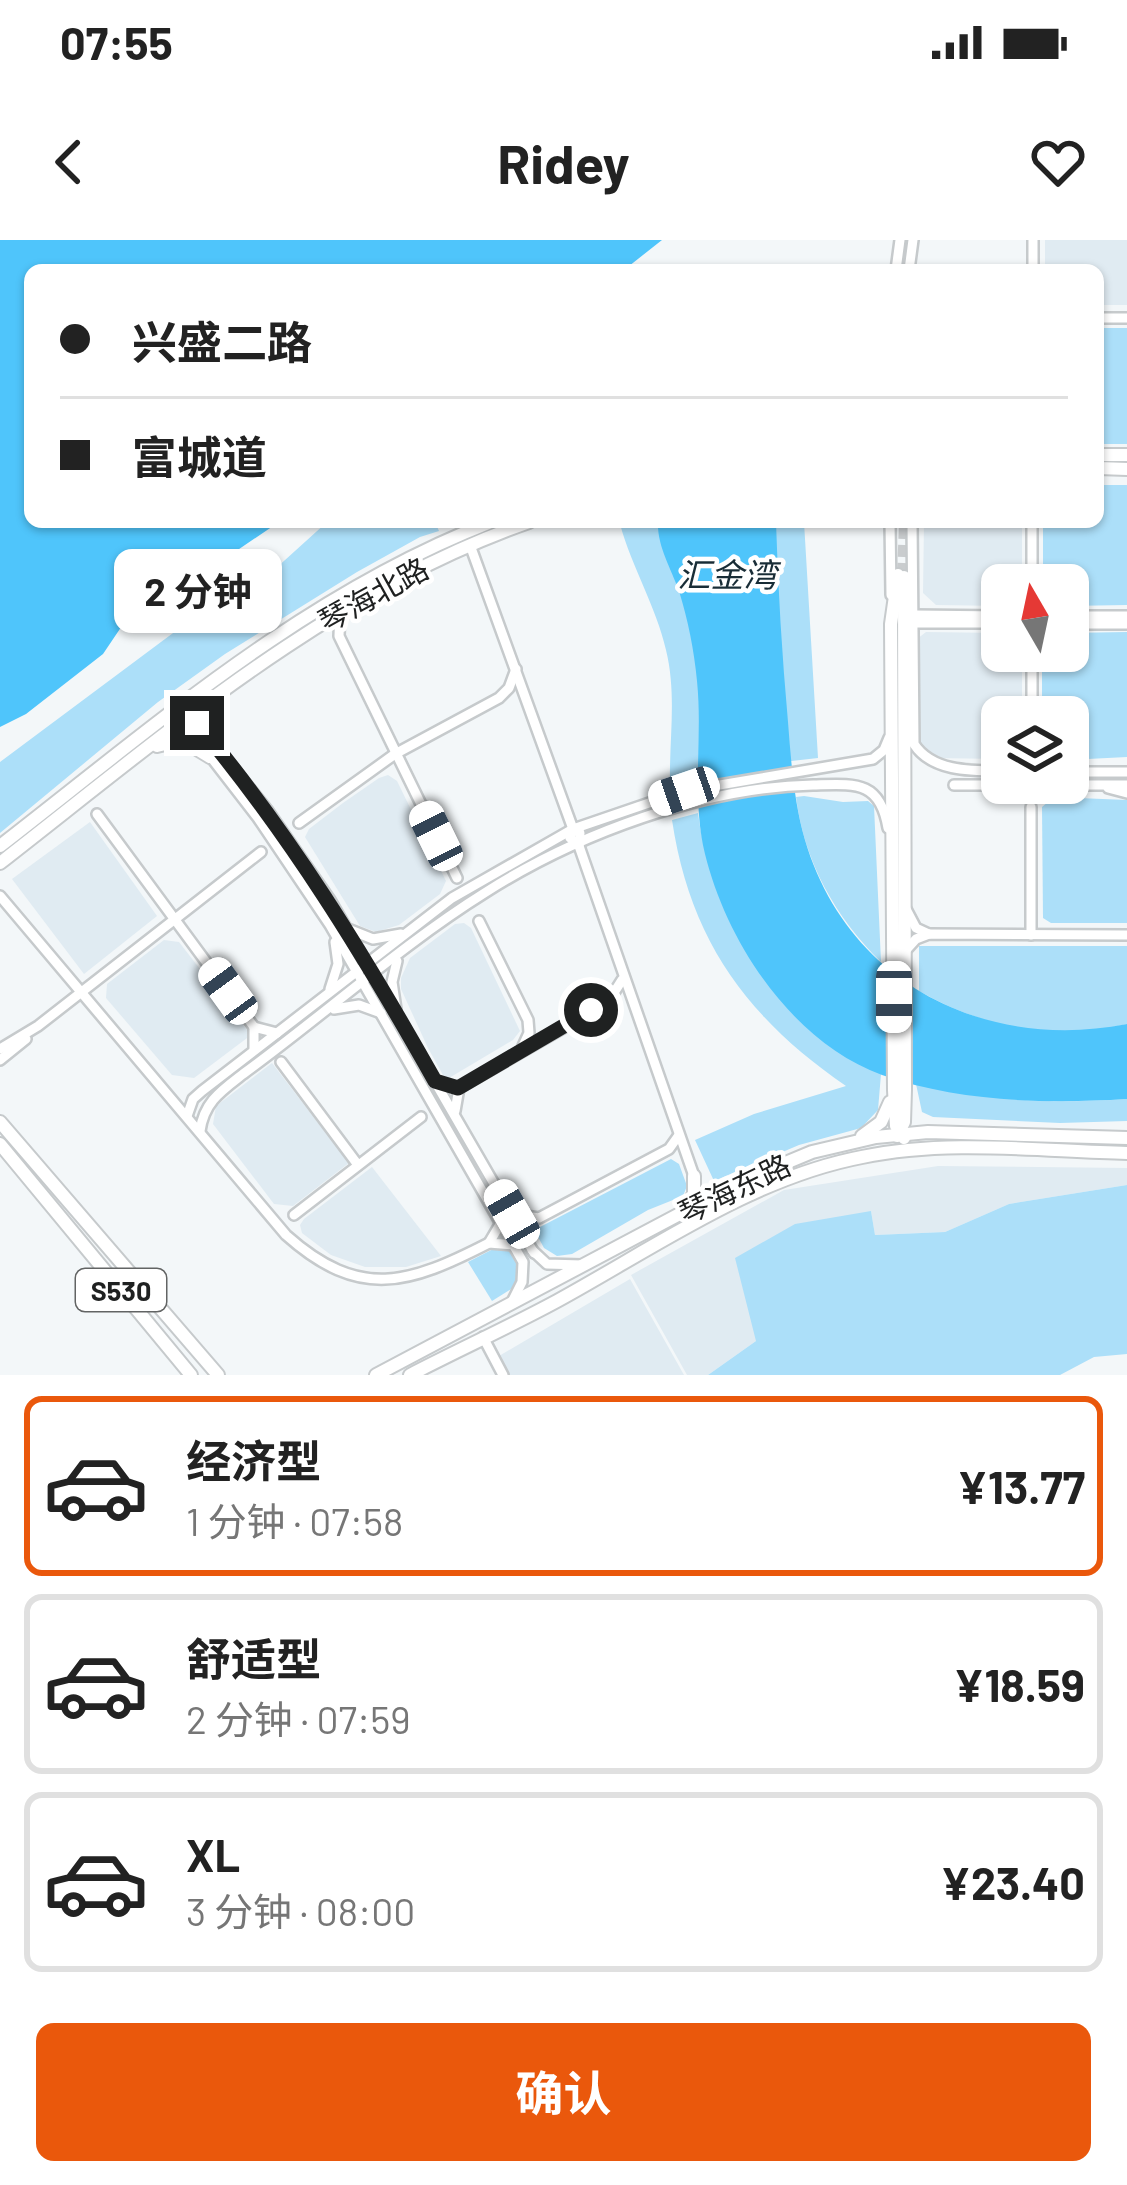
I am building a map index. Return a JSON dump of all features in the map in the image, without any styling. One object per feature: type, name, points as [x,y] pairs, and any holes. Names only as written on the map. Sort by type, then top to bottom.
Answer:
[{"type":"main road","name":"琴海北路","points":[[0,846],[324,603],[477,528]]},
{"type":"main road","name":"琴海北路","points":[[0,863],[145,751],[182,713],[214,696],[306,630],[470,544],[513,528]]},
{"type":"main road","points":[[900,950],[906,909],[907,621],[901,575]]},
{"type":"main road","points":[[899,1134],[900,950],[892,849],[892,728],[907,621]]},
{"type":"main road","points":[[214,696],[209,723],[215,753]]},
{"type":"main road","points":[[145,751],[180,740],[215,753]]},
{"type":"main road","points":[[900,1090],[915,1116],[950,1131]]},
{"type":"main road","points":[[846,1160],[852,1150],[847,1143],[881,1122],[900,1090]]},
{"type":"main road","name":"S530","points":[[0,1122],[190,1375]]},
{"type":"main road","name":"琴海东路","points":[[376,1375],[719,1192],[768,1168],[847,1143],[950,1131],[1127,1138]]},
{"type":"main road","points":[[899,1134],[912,1142],[946,1148]]},
{"type":"main road","points":[[865,1156],[899,1134]]},
{"type":"main road","name":"S530","points":[[0,1144],[218,1375]]},
{"type":"main road","name":"琴海东路","points":[[410,1375],[757,1191],[846,1160],[946,1148],[1127,1153]]},
{"type":"main road","points":[[694,1176],[719,1192]]},
{"type":"main road","points":[[681,1213],[694,1194],[694,1176]]},
{"type":"street","points":[[891,528],[907,621]]},
{"type":"street","points":[[912,528],[907,621],[914,744],[924,757],[959,770],[981,771]]},
{"type":"street","points":[[1032,564],[1033,528]]},
{"type":"street","points":[[470,544],[573,829],[582,837],[579,846],[694,1176]]},
{"type":"street","points":[[340,609],[339,636],[457,878],[452,898]]},
{"type":"street","points":[[907,621],[981,620]]},
{"type":"street","points":[[1089,620],[1127,620]]},
{"type":"street","points":[[306,630],[339,636]]},
{"type":"street","points":[[499,698],[516,669]]},
{"type":"street","points":[[276,821],[299,824],[395,754],[499,698],[510,696],[529,705]]},
{"type":"street","points":[[182,713],[295,848],[398,1016],[507,1218],[532,1250],[556,1266],[589,1264]]},
{"type":"street","points":[[200,1131],[204,1110],[214,1097],[277,1033],[476,882],[573,829],[684,791],[872,760],[884,750],[892,728]]},
{"type":"street","points":[[215,753],[330,925],[428,1092],[451,1120]]},
{"type":"street","points":[[1089,771],[1123,770]]},
{"type":"street","points":[[187,1116],[193,1099],[285,1043],[486,891],[624,824],[687,804],[801,785],[839,784],[876,794],[884,805],[892,849]]},
{"type":"street","points":[[954,785],[981,785]]},
{"type":"street","points":[[1089,785],[1127,789]]},
{"type":"street","points":[[97,814],[98,787]]},
{"type":"street","points":[[1031,934],[1033,804]]},
{"type":"street","points":[[68,810],[97,814],[254,1027],[258,1056]]},
{"type":"street","points":[[295,848],[299,824]]},
{"type":"street","points":[[0,1060],[261,852],[265,829]]},
{"type":"street","points":[[261,852],[284,855]]},
{"type":"street","points":[[457,878],[476,882]]},
{"type":"street","points":[[486,891],[478,921],[528,1020],[528,1037],[521,1049]]},
{"type":"street","points":[[0,896],[269,1214],[311,1257],[334,1269],[384,1280],[423,1274],[489,1243],[507,1218]]},
{"type":"street","points":[[906,909],[914,926],[929,934]]},
{"type":"street","points":[[451,916],[478,921]]},
{"type":"street","points":[[329,992],[338,964],[330,925]]},
{"type":"street","points":[[347,929],[373,939],[406,933]]},
{"type":"street","points":[[900,950],[929,934],[1127,935]]},
{"type":"street","points":[[398,1016],[392,982],[400,956]]},
{"type":"street","points":[[451,1120],[458,1088],[608,1002],[619,991],[623,976]]},
{"type":"street","points":[[608,1002],[623,1001],[634,1007]]},
{"type":"street","points":[[328,1010],[359,1004],[381,1012]]},
{"type":"street","points":[[528,1020],[541,1029],[557,1028]]},
{"type":"street","points":[[0,1049],[38,1026]]},
{"type":"street","points":[[254,1027],[277,1033]]},
{"type":"street","points":[[281,1062],[285,1043]]},
{"type":"street","points":[[258,1056],[281,1062],[358,1165]]},
{"type":"street","points":[[435,1081],[458,1088]]},
{"type":"street","points":[[294,1242],[290,1222],[294,1215],[421,1117],[428,1092]]},
{"type":"street","points":[[421,1117],[451,1120]]},
{"type":"street","points":[[532,1250],[530,1231],[538,1219],[668,1149],[679,1134]]},
{"type":"street","points":[[668,1149],[686,1153]]},
{"type":"street","points":[[269,1214],[294,1215]]},
{"type":"street","points":[[507,1218],[538,1219]]},
{"type":"street","points":[[506,1308],[519,1289],[523,1262],[507,1218]]},
{"type":"street","points":[[489,1243],[515,1245]]},
{"type":"street","points":[[483,1337],[502,1375]]},
{"type":"shaded area","points":[[1045,240],[1127,240],[1127,305],[1104,305],[1104,264],[1045,264]]},
{"type":"shaded area","points":[[1104,328],[1127,328],[1127,444],[1104,444]]},
{"type":"shaded area","points":[[1104,485],[1127,485],[1127,605],[1089,606],[1089,564],[1043,564],[1043,528],[1104,528]]},
{"type":"shaded area","points":[[320,528],[439,531],[357,572],[225,654],[158,702],[0,833],[0,762],[216,601],[274,570]]},
{"type":"shaded area","points":[[621,528],[804,528],[818,758],[670,784],[669,667]]},
{"type":"shaded area","points":[[924,528],[1022,528],[1022,564],[981,564],[981,606],[936,605],[923,593]]},
{"type":"shaded area","points":[[926,632],[981,633],[981,672],[1022,672],[1022,696],[981,696],[981,759],[932,758],[917,743],[917,639]]},
{"type":"shaded area","points":[[1127,632],[1127,757],[1089,759],[1089,696],[1042,696],[1042,672],[1089,672],[1089,633]]},
{"type":"shaded area","points":[[388,775],[397,781],[446,881],[440,894],[399,925],[376,932],[360,926],[305,837],[343,803]]},
{"type":"shaded area","points":[[796,797],[868,801],[874,806],[881,962],[849,926],[824,887],[800,821]]},
{"type":"shaded area","points":[[1089,798],[1127,800],[1127,923],[1051,923],[1043,918],[1042,807],[1089,804]]},
{"type":"shaded area","points":[[698,813],[719,895],[757,967],[811,1027],[881,1074],[878,1110],[861,1128],[799,1145],[714,1181],[695,1140],[754,1114],[846,1086],[752,1004],[709,939],[693,903],[672,820]]},
{"type":"shaded area","points":[[90,822],[157,916],[84,974],[12,879]]},
{"type":"shaded area","points":[[455,924],[471,928],[520,1031],[513,1040],[449,1078],[428,1048],[401,989],[401,978],[410,958]]},
{"type":"shaded area","points":[[164,940],[179,942],[251,1035],[194,1078],[172,1075],[106,998],[107,984]]},
{"type":"shaded area","points":[[919,946],[1127,946],[1127,1024],[1046,1031],[969,1014],[919,991]]},
{"type":"shaded area","points":[[272,1063],[349,1163],[293,1206],[274,1204],[213,1124],[216,1106]]},
{"type":"shaded area","points":[[916,1084],[1021,1100],[1127,1099],[1127,1121],[933,1117],[922,1112]]},
{"type":"shaded area","points":[[671,1159],[679,1164],[687,1186],[683,1196],[648,1210],[572,1254],[557,1256],[544,1248],[537,1235],[540,1227]]},
{"type":"shaded area","points":[[938,1166],[1127,1168],[1127,1185],[1009,1204],[945,1232],[875,1235],[871,1211],[756,1341],[708,1375],[687,1375],[631,1275],[784,1190]]},
{"type":"shaded area","points":[[372,1167],[441,1256],[406,1267],[365,1267],[331,1255],[302,1233],[304,1219]]},
{"type":"shaded area","points":[[1127,1185],[1127,1354],[1094,1357],[1060,1375],[708,1375],[756,1341],[735,1258],[795,1224],[871,1211],[875,1235],[945,1232],[1009,1204]]},
{"type":"shaded area","points":[[499,1246],[512,1250],[520,1271],[516,1286],[492,1301],[468,1262]]},
{"type":"shaded area","points":[[630,1279],[684,1375],[507,1375],[499,1356]]},
{"type":"water","points":[[0,240],[662,240],[632,264],[24,264],[24,528],[270,528],[170,596],[134,608],[103,654],[26,714],[0,727]]},
{"type":"water","name":"汇金湾","points":[[776,528],[798,811],[825,890],[853,933],[888,968],[928,996],[974,1016],[1023,1027],[1074,1030],[1127,1024],[1127,1099],[1003,1099],[941,1091],[882,1075],[819,1039],[768,986],[729,921],[705,854],[694,658],[679,591],[658,531]]},
{"type":"tunnel","points":[[903,264],[905,240]]},
{"type":"tunnel","points":[[903,575],[905,528]]},
{"type":"route","points":[[197,723],[268,811],[330,900],[435,1081],[458,1088],[591,1010]]}]
